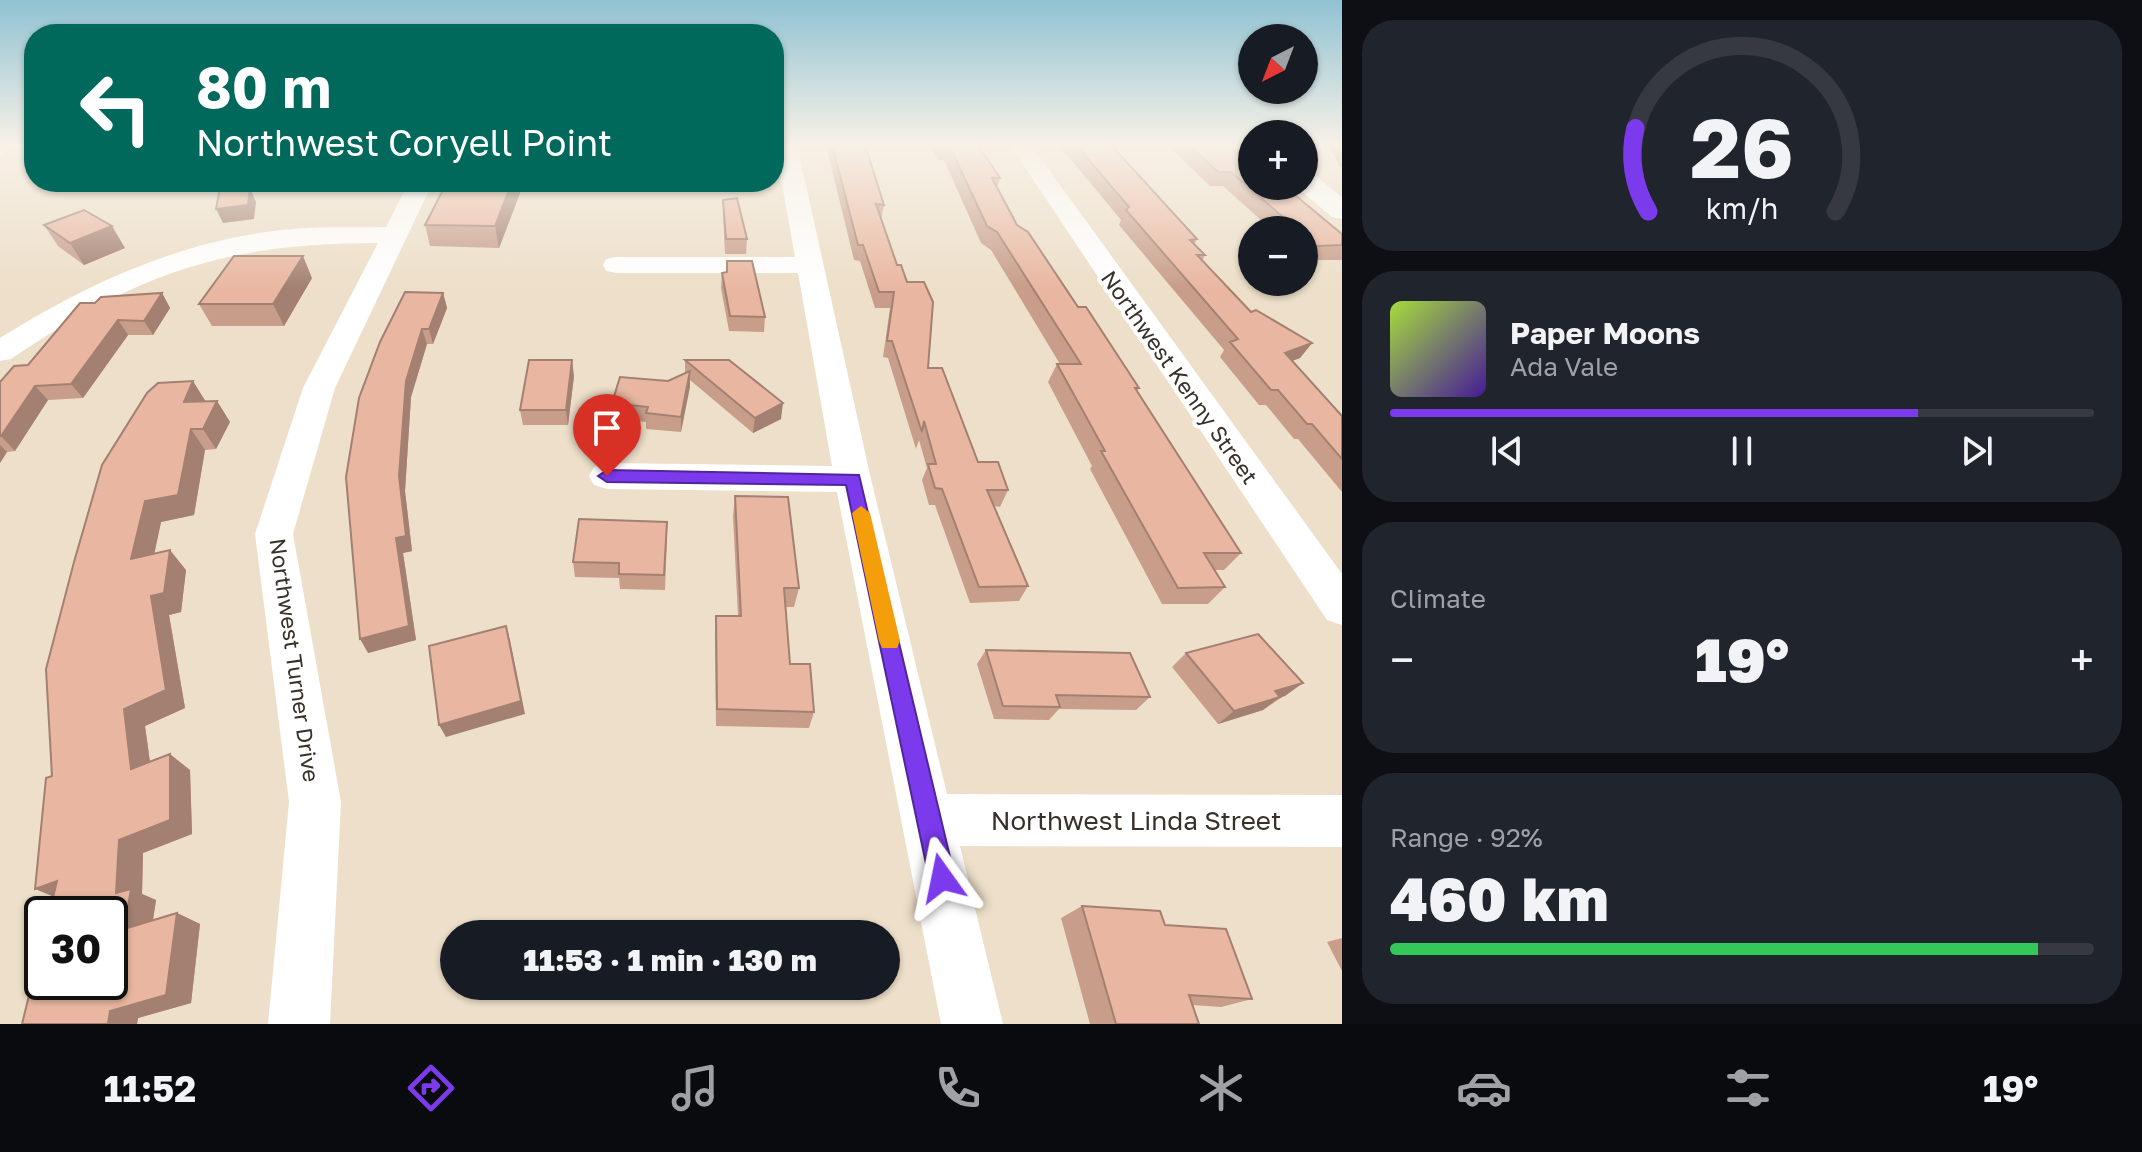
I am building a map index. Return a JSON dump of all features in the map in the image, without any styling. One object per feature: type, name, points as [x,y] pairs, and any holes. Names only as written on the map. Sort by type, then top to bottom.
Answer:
[{"type":"street","name":"Northwest Turner Drive","points":[[299,1024],[315,802],[274,534],[319,388],[416,193]]},
{"type":"street","points":[[796,193],[853,479],[930,820],[972,1024]]},
{"type":"street","name":"Northwest Kenny Street","points":[[1053,193],[1342,607]]},
{"type":"street","points":[[1320,193],[1342,211]]},
{"type":"street","points":[[0,352],[60,311],[134,276],[204,252],[272,239],[394,235]]},
{"type":"street","points":[[616,265],[812,265]]},
{"type":"street","points":[[607,476],[853,479]]},
{"type":"street","name":"Northwest Linda Street","points":[[930,820],[1342,821]]},
{"type":"building","points":[[219,193],[249,193],[248,205],[216,209]]},
{"type":"building","points":[[441,193],[508,193],[495,226],[425,225]]},
{"type":"building","points":[[844,193],[880,193],[884,205],[876,204],[897,265],[901,265],[907,282],[924,282],[933,302],[928,368],[942,368],[978,462],[998,462],[1008,490],[987,490],[1028,586],[979,587],[942,489],[935,488],[928,464],[936,464],[924,421],[922,432],[892,341],[887,341],[894,292],[879,292],[863,245],[858,245]]},
{"type":"building","points":[[971,193],[1000,193],[1017,225],[1028,232],[1078,307],[1086,307],[1241,553],[1204,553],[1225,587],[1178,588],[1101,451],[1105,451],[1057,364],[1081,364],[997,232],[987,226]]},
{"type":"building","points":[[1117,193],[1155,193],[1197,239],[1190,240],[1205,255],[1197,255],[1251,312],[1256,310],[1312,343],[1285,353],[1342,416],[1342,459],[1278,390],[1271,390],[1230,342],[1238,339],[1126,210],[1129,207]]},
{"type":"building","points":[[737,198],[747,239],[726,239],[723,200]]},
{"type":"building","points":[[1263,200],[1301,200],[1342,234],[1342,245],[1318,246],[1318,216],[1282,216]]},
{"type":"building","points":[[84,210],[112,226],[70,243],[44,225]]},
{"type":"building","points":[[234,256],[303,256],[273,304],[199,304]]},
{"type":"building","points":[[727,261],[752,261],[765,317],[730,316],[722,273],[727,272]]},
{"type":"building","points":[[405,292],[443,293],[429,329],[422,329],[406,381],[399,476],[406,536],[396,538],[409,626],[360,639],[346,477],[359,398],[380,342]]},
{"type":"building","points":[[162,293],[144,321],[118,320],[71,384],[35,386],[0,436],[0,382],[14,366],[28,365],[80,303],[95,303],[101,297]]},
{"type":"building","points":[[529,360],[572,360],[566,410],[520,410]]},
{"type":"building","points":[[685,360],[729,360],[783,403],[755,418]]},
{"type":"building","points":[[690,371],[681,417],[646,413],[648,407],[612,403],[620,377],[668,381]]},
{"type":"building","points":[[193,381],[184,402],[217,401],[203,429],[191,429],[178,495],[145,501],[131,559],[170,550],[164,593],[151,596],[166,690],[124,709],[131,769],[170,754],[170,820],[119,840],[116,893],[131,889],[128,906],[128,896],[53,896],[57,881],[35,889],[46,778],[52,776],[46,669],[102,465],[147,393],[158,383]]},
{"type":"building","points":[[735,496],[788,497],[799,588],[784,588],[790,664],[810,664],[814,712],[717,709],[716,616],[741,616]]},
{"type":"building","points":[[579,519],[667,522],[664,575],[619,574],[619,563],[573,562]]},
{"type":"building","points":[[506,626],[521,701],[439,725],[429,646]]},
{"type":"building","points":[[1258,634],[1303,683],[1275,691],[1280,697],[1234,711],[1186,653]]},
{"type":"building","points":[[986,650],[1130,653],[1150,697],[1056,695],[1060,707],[1003,706]]},
{"type":"building","points":[[1082,906],[1160,911],[1165,925],[1226,929],[1252,999],[1189,995],[1199,1024],[1116,1024]]},
{"type":"building","points":[[177,913],[166,995],[110,1011],[108,1024],[22,1024],[28,1000],[128,1000],[128,928]]},
{"type":"slow traffic","points":[[861,513],[890,641]]},
{"type":"route","points":[[607,476],[853,479],[942,878]]}]
